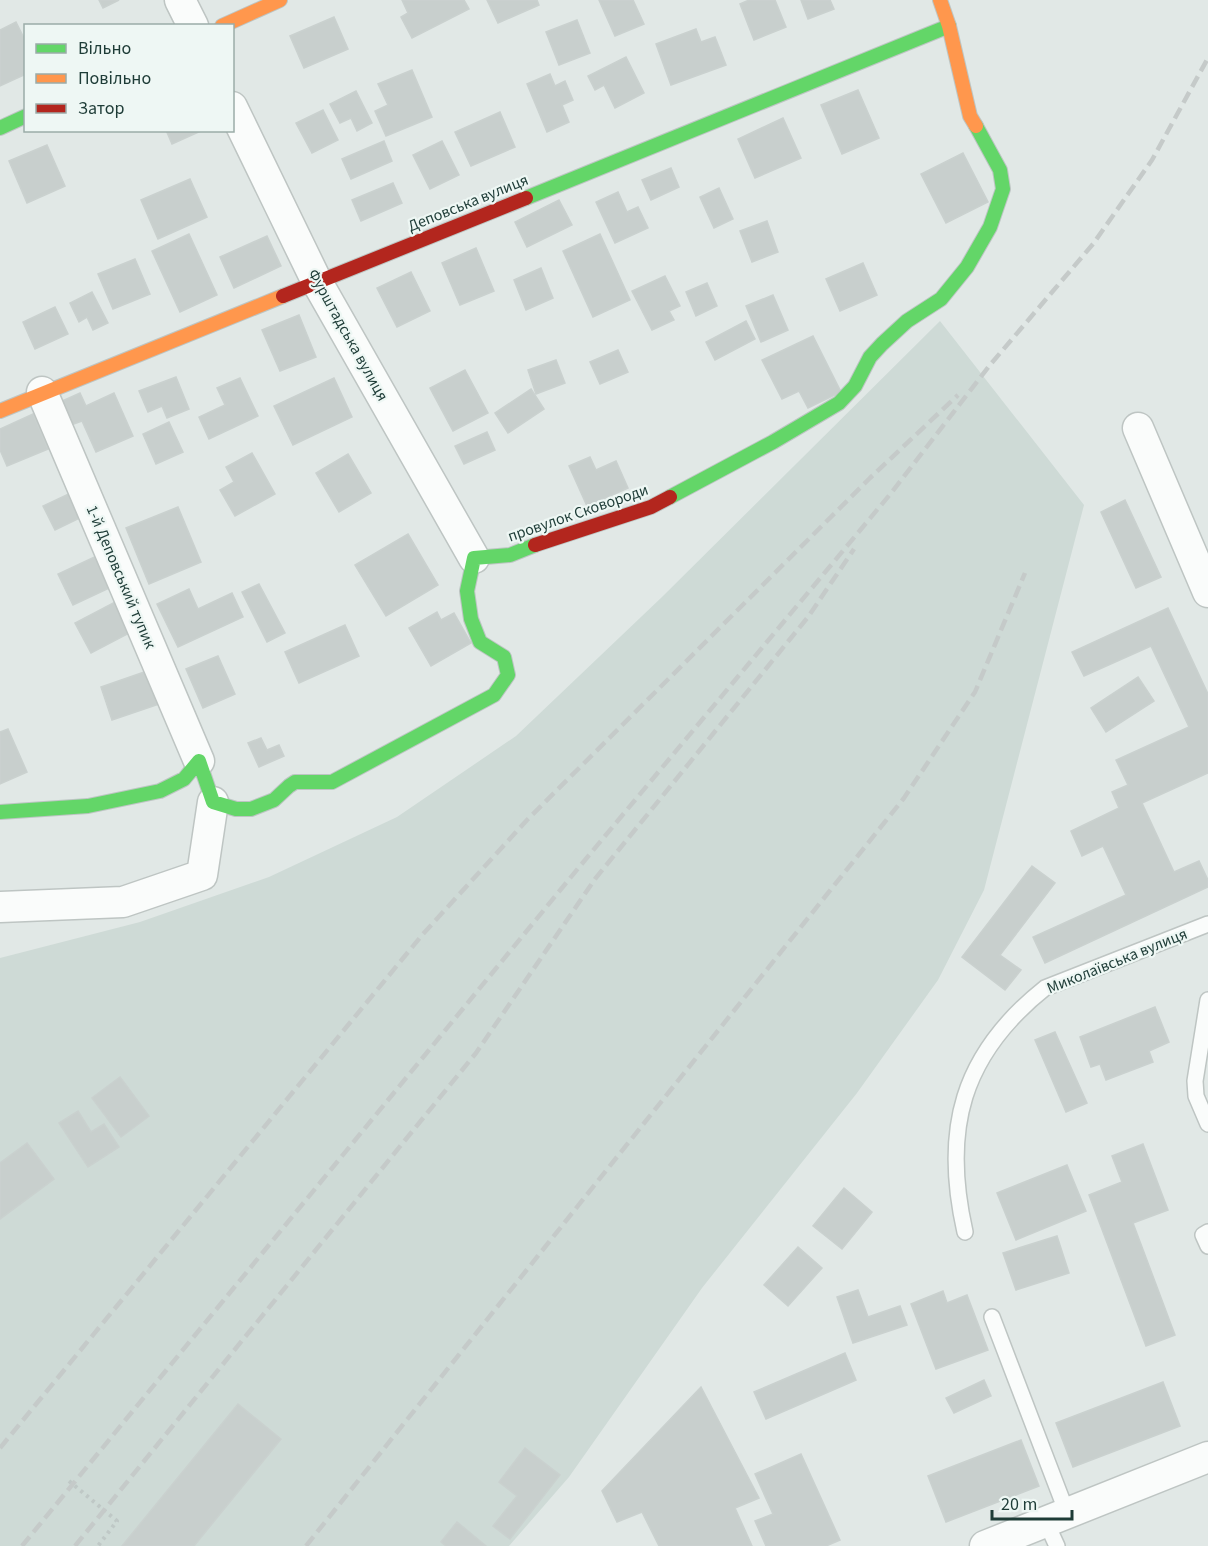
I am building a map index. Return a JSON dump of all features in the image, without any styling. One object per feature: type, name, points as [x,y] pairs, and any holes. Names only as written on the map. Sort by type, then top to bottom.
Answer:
[{"type":"street","points":[[180,0],[192,24]]},
{"type":"street","points":[[226,24],[280,0]]},
{"type":"street","name":"провулок Сковороди","points":[[474,558],[510,555],[555,537],[651,507],[773,442],[839,403],[855,386],[870,357],[882,344],[907,321],[941,298],[967,267],[990,227],[1003,189],[1000,170],[970,116],[949,26],[940,0]]},
{"type":"street","name":"Деповська вулиця","points":[[0,411],[42,392],[949,26]]},
{"type":"street","name":"Фурштадська вулиця","points":[[234,111],[317,282],[474,558]]},
{"type":"street","points":[[0,128],[24,117]]},
{"type":"street","name":"1-й Деповський тупик","points":[[42,392],[199,761]]},
{"type":"street","points":[[1138,428],[1208,592]]},
{"type":"street","points":[[213,802],[230,809],[252,811],[275,799],[292,784],[332,782],[494,694],[508,675],[504,657],[480,642],[471,619],[467,591],[474,558]]},
{"type":"street","points":[[0,907],[123,902],[202,875],[213,802],[199,761]]},
{"type":"street","points":[[0,812],[88,806],[160,791],[184,779],[199,761]]},
{"type":"street","points":[[986,1546],[1057,1527],[1208,1457]]},
{"type":"lane","name":"Миколаївська вулиця","points":[[965,1233],[960,1211],[956,1168],[958,1124],[964,1098],[975,1070],[1005,1023],[1045,988],[1208,924]]},
{"type":"lane","points":[[1208,1000],[1195,1081],[1196,1096],[1208,1124]]},
{"type":"lane","points":[[1208,1232],[1203,1235],[1208,1246]]},
{"type":"lane","points":[[992,1317],[1057,1527]]},
{"type":"path","points":[[69,1480],[117,1521],[98,1546]]},
{"type":"shaded area","points":[[940,321],[1084,505],[984,890],[938,980],[857,1093],[702,1288],[569,1477],[509,1546],[0,1546],[0,958],[140,922],[269,877],[397,817],[516,736],[662,597]]},
{"type":"building","points":[[99,0],[119,0],[103,8]]},
{"type":"building","points":[[402,0],[464,0],[469,9],[412,38],[401,17],[408,13]]},
{"type":"building","points":[[487,0],[537,0],[539,5],[498,23]]},
{"type":"building","points":[[599,0],[633,0],[644,24],[615,36]]},
{"type":"building","points":[[749,0],[775,0],[786,27],[754,40],[740,4]]},
{"type":"building","points":[[801,0],[830,0],[834,9],[808,19]]},
{"type":"building","points":[[334,17],[348,49],[304,68],[290,36]]},
{"type":"building","points":[[577,20],[590,53],[559,65],[546,32]]},
{"type":"building","points":[[16,22],[24,38],[24,75],[0,86],[0,30]]},
{"type":"building","points":[[696,29],[701,42],[715,37],[726,65],[671,85],[656,44]]},
{"type":"building","points":[[626,57],[644,93],[615,108],[604,85],[595,90],[588,76]]},
{"type":"building","points":[[412,70],[432,117],[386,136],[375,111],[388,105],[378,84]]},
{"type":"building","points":[[550,74],[555,86],[565,81],[573,100],[562,105],[569,122],[547,132],[527,84]]},
{"type":"building","points":[[858,90],[879,138],[842,154],[821,105]]},
{"type":"building","points":[[356,91],[372,123],[357,131],[351,118],[340,123],[330,104]]},
{"type":"building","points":[[323,110],[338,140],[312,153],[296,123]]},
{"type":"building","points":[[500,112],[515,147],[471,166],[455,132]]},
{"type":"building","points":[[783,118],[801,158],[755,178],[738,139]]},
{"type":"building","points":[[167,132],[199,132],[172,144]]},
{"type":"building","points":[[384,141],[392,161],[351,179],[342,159]]},
{"type":"building","points":[[442,141],[459,175],[430,189],[413,155]]},
{"type":"building","points":[[47,145],[65,186],[27,203],[9,161]]},
{"type":"building","points":[[963,153],[988,202],[946,223],[921,174]]},
{"type":"building","points":[[671,168],[679,187],[651,200],[642,180]]},
{"type":"building","points":[[190,179],[207,217],[158,239],[141,200]]},
{"type":"building","points":[[393,183],[402,203],[361,221],[352,200]]},
{"type":"building","points":[[719,188],[733,219],[714,228],[700,197]]},
{"type":"building","points":[[618,192],[627,212],[638,207],[648,228],[615,243],[596,202]]},
{"type":"building","points":[[559,200],[572,225],[527,247],[515,222]]},
{"type":"building","points":[[767,221],[778,252],[752,262],[740,231]]},
{"type":"building","points":[[189,234],[217,295],[180,312],[152,251]]},
{"type":"building","points":[[600,234],[630,300],[593,317],[563,251]]},
{"type":"building","points":[[267,236],[281,266],[234,288],[220,257]]},
{"type":"building","points":[[476,248],[494,291],[460,305],[442,263]]},
{"type":"building","points":[[135,259],[150,294],[113,309],[98,274]]},
{"type":"building","points":[[863,263],[877,295],[840,311],[826,279]]},
{"type":"building","points":[[541,268],[553,298],[526,310],[514,280]]},
{"type":"building","points":[[411,272],[430,311],[397,327],[377,288]]},
{"type":"building","points":[[665,276],[680,306],[669,311],[674,320],[652,330],[632,291]]},
{"type":"building","points":[[707,283],[717,306],[696,316],[686,292]]},
{"type":"building","points":[[92,292],[108,323],[93,330],[87,317],[79,322],[70,303]]},
{"type":"building","points":[[773,295],[788,330],[761,342],[746,306]]},
{"type":"building","points":[[55,307],[68,334],[35,349],[23,322]]},
{"type":"building","points":[[299,315],[316,357],[280,371],[262,330]]},
{"type":"building","points":[[746,321],[755,339],[715,360],[706,342]]},
{"type":"building","points":[[813,336],[841,392],[808,408],[799,391],[782,399],[762,360]]},
{"type":"building","points":[[618,350],[628,372],[600,384],[590,362]]},
{"type":"building","points":[[556,360],[565,383],[536,394],[528,370]]},
{"type":"building","points":[[465,370],[488,413],[453,431],[430,388]]},
{"type":"building","points":[[176,377],[189,409],[167,418],[162,406],[148,412],[139,391]]},
{"type":"building","points":[[240,378],[258,416],[209,439],[199,417],[225,405],[217,388]]},
{"type":"building","points":[[334,378],[352,417],[293,445],[274,406]]},
{"type":"building","points":[[531,389],[544,409],[508,433],[495,413]]},
{"type":"building","points":[[80,393],[86,406],[114,393],[133,436],[96,452],[82,421],[68,426],[58,403]]},
{"type":"building","points":[[33,414],[48,449],[7,466],[0,450],[0,429]]},
{"type":"building","points":[[169,422],[183,452],[156,464],[143,434]]},
{"type":"building","points":[[487,432],[495,450],[464,464],[455,446]]},
{"type":"building","points":[[252,453],[275,494],[235,516],[220,490],[234,482],[226,467]]},
{"type":"building","points":[[348,454],[371,493],[339,512],[316,473]]},
{"type":"building","points":[[590,457],[596,470],[616,461],[628,488],[587,506],[569,466]]},
{"type":"building","points":[[75,491],[86,515],[55,530],[43,506]]},
{"type":"building","points":[[1125,500],[1161,577],[1136,588],[1101,512]]},
{"type":"building","points":[[178,507],[201,562],[149,584],[126,528]]},
{"type":"building","points":[[408,534],[438,585],[386,616],[355,565]]},
{"type":"building","points":[[103,553],[118,584],[73,605],[58,574]]},
{"type":"building","points":[[259,584],[285,633],[267,642],[242,592]]},
{"type":"building","points":[[189,589],[198,609],[232,593],[243,617],[178,647],[157,604]]},
{"type":"building","points":[[119,600],[135,630],[91,653],[75,623]]},
{"type":"building","points":[[1168,608],[1208,694],[1208,773],[1142,803],[1174,872],[1199,861],[1208,880],[1208,887],[1045,963],[1033,937],[1126,895],[1103,846],[1082,856],[1071,831],[1119,808],[1112,792],[1128,785],[1116,760],[1189,727],[1151,646],[1084,676],[1072,652]]},
{"type":"building","points":[[437,612],[441,620],[454,613],[471,643],[431,666],[409,628]]},
{"type":"building","points":[[345,625],[359,656],[299,683],[285,652]]},
{"type":"building","points":[[218,656],[235,694],[203,708],[186,669]]},
{"type":"building","points":[[150,670],[162,703],[112,720],[101,687]]},
{"type":"building","points":[[1138,677],[1154,701],[1106,732],[1091,708]]},
{"type":"building","points":[[8,729],[27,772],[0,784],[0,732]]},
{"type":"building","points":[[261,738],[267,750],[279,745],[284,756],[259,767],[248,743]]},
{"type":"building","points":[[1032,866],[1055,883],[1000,955],[1021,970],[1005,990],[962,957]]},
{"type":"building","points":[[1155,1007],[1169,1042],[1149,1051],[1153,1062],[1106,1080],[1100,1064],[1091,1067],[1080,1037]]},
{"type":"building","points":[[1055,1032],[1087,1103],[1066,1112],[1035,1040]]},
{"type":"building","points":[[120,1077],[149,1116],[121,1137],[92,1098]]},
{"type":"building","points":[[78,1111],[91,1132],[104,1124],[119,1147],[88,1167],[59,1123]]},
{"type":"building","points":[[27,1143],[54,1179],[0,1219],[0,1163]]},
{"type":"building","points":[[1143,1144],[1168,1210],[1133,1223],[1175,1335],[1146,1346],[1089,1195],[1122,1182],[1112,1156]]},
{"type":"building","points":[[1067,1165],[1086,1211],[1016,1240],[997,1193]]},
{"type":"building","points":[[844,1188],[872,1212],[842,1249],[813,1226]]},
{"type":"building","points":[[1057,1236],[1069,1273],[1016,1290],[1003,1253]]},
{"type":"building","points":[[798,1247],[822,1268],[788,1306],[764,1285]]},
{"type":"building","points":[[858,1290],[868,1317],[900,1306],[907,1325],[853,1343],[837,1297]]},
{"type":"building","points":[[943,1291],[947,1303],[967,1295],[988,1350],[936,1369],[911,1304]]},
{"type":"building","points":[[845,1353],[856,1380],[766,1419],[754,1392]]},
{"type":"building","points":[[984,1380],[991,1396],[954,1413],[946,1398]]},
{"type":"building","points":[[1163,1382],[1180,1426],[1073,1467],[1056,1423]]},
{"type":"building","points":[[701,1387],[759,1498],[735,1508],[752,1546],[659,1546],[642,1512],[617,1522],[602,1491]]},
{"type":"building","points":[[238,1404],[281,1439],[194,1546],[122,1546]]},
{"type":"building","points":[[1021,1440],[1039,1486],[946,1522],[928,1476]]},
{"type":"building","points":[[525,1448],[560,1475],[510,1539],[493,1526],[517,1496],[499,1482]]},
{"type":"building","points":[[801,1454],[840,1540],[826,1546],[766,1546],[755,1521],[773,1514],[755,1474]]},
{"type":"building","points":[[457,1522],[486,1546],[446,1546],[441,1542]]},
{"type":"railway","points":[[22,1546],[580,866],[892,492],[990,365],[1093,244],[1152,160],[1208,58]]},
{"type":"railway","points":[[0,1448],[423,934],[527,820],[870,478],[958,395]]},
{"type":"railway","points":[[75,1546],[476,1053],[595,879],[808,617],[854,549]]},
{"type":"railway","points":[[306,1546],[904,798],[975,692],[1025,573]]},
{"type":"traffic: fast","points":[[526,198],[949,26]]},
{"type":"traffic: fast","points":[[0,128],[24,117]]},
{"type":"traffic: fast","points":[[670,497],[773,442],[839,403],[855,386],[870,357],[882,344],[907,321],[941,299],[967,267],[990,227],[1003,189],[1000,170],[976,126]]},
{"type":"traffic: fast","points":[[0,812],[88,806],[160,791],[184,779],[199,761],[213,802],[236,809],[251,809],[274,800],[295,782],[332,782],[494,695],[508,675],[504,657],[480,642],[471,619],[467,591],[474,558],[510,555],[535,545]]},
{"type":"traffic: slow","points":[[226,24],[280,0]]},
{"type":"traffic: slow","points":[[940,0],[949,26],[970,116],[976,126]]},
{"type":"traffic: slow","points":[[0,411],[283,296]]},
{"type":"traffic: jam","points":[[283,296],[526,198]]},
{"type":"traffic: jam","points":[[535,545],[651,507],[670,497]]}]
